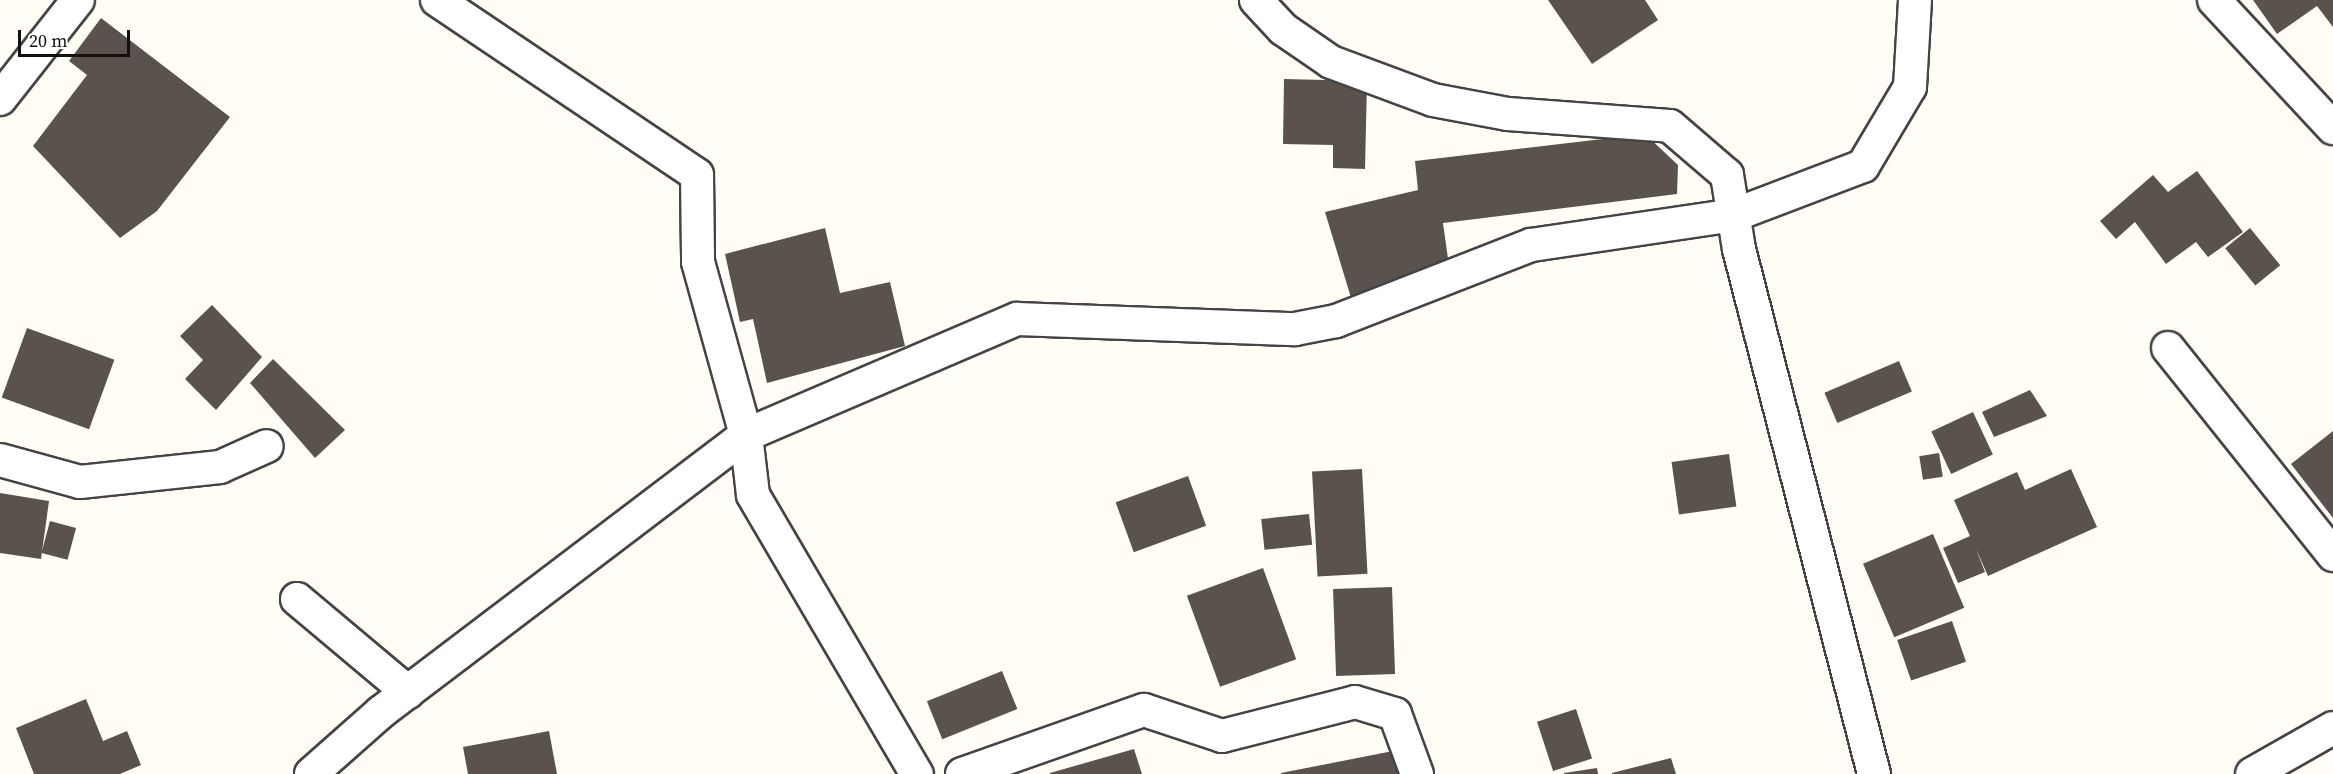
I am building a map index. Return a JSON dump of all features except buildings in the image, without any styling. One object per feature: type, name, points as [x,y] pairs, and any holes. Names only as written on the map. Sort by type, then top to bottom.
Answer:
[{"type":"street","points":[[0,99],[78,0]]},
{"type":"street","points":[[437,0],[697,175],[698,262],[746,435],[753,495],[917,774]]},
{"type":"street","points":[[1256,0],[1283,29],[1331,62],[1433,100],[1508,114],[1670,126],[1727,175],[1734,215],[1874,774]]},
{"type":"street","points":[[311,774],[408,692],[746,435],[1017,319],[1295,329],[1336,321],[1531,245],[1734,215],[1863,166],[1910,87],[1915,0]]},
{"type":"street","points":[[2214,0],[2333,128]]},
{"type":"street","points":[[2168,348],[2333,555]]},
{"type":"street","points":[[0,460],[80,482],[220,467],[267,446]]},
{"type":"street","points":[[297,599],[408,692]]},
{"type":"street","points":[[962,774],[1144,710],[1222,736],[1355,702],[1395,714],[1417,774]]},
{"type":"street","points":[[2252,774],[2333,728]]}]
